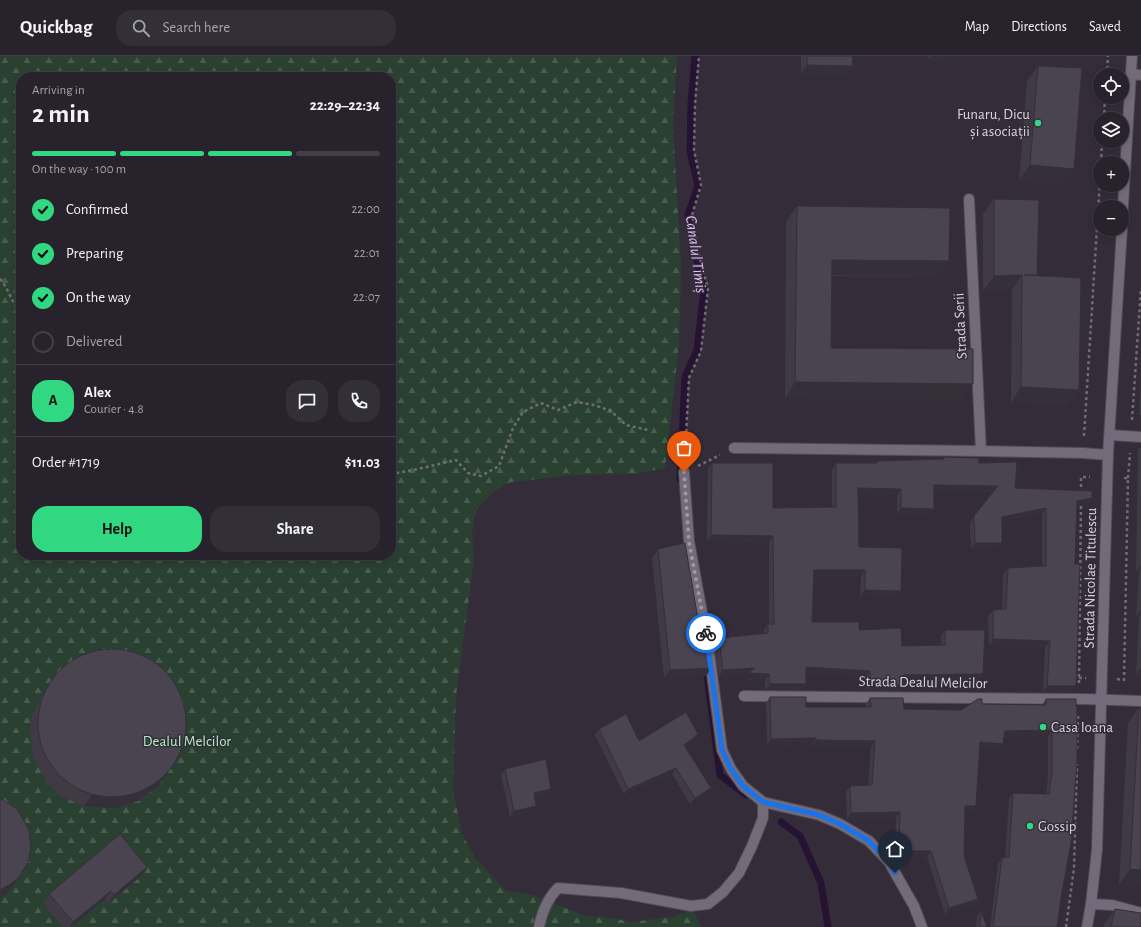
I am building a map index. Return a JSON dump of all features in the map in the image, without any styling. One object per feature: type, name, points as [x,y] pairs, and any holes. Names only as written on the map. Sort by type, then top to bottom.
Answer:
[{"type":"street","points":[[1124,200],[1136,74],[1132,56]]},
{"type":"street","name":"Strada Serii","points":[[969,199],[981,451]]},
{"type":"street","name":"Strada Nicolae Titulescu","points":[[1087,927],[1097,850],[1108,455],[1122,236]]},
{"type":"street","points":[[1110,435],[1136,436]]},
{"type":"street","points":[[734,448],[981,451],[1083,453],[1108,455]]},
{"type":"street","points":[[684,472],[689,542],[709,651],[722,750],[731,769],[743,786],[763,802],[819,815],[840,824],[869,841],[889,862],[914,906],[922,927]]},
{"type":"street","name":"Strada Dealul Melcilor","points":[[744,696],[1078,699],[1141,701]]},
{"type":"street","points":[[539,927],[541,913],[552,893],[558,888],[621,894],[691,906],[708,904],[723,892],[739,872],[752,846],[763,818],[763,802]]},
{"type":"street","points":[[1091,904],[1112,905],[1141,913]]},
{"type":"path","points":[[699,56],[695,104],[694,150],[701,186],[692,215],[697,248],[708,289],[701,351],[689,378],[684,472],[734,448]]},
{"type":"path","points":[[1107,68],[1108,56]]},
{"type":"path","points":[[1081,477],[1099,192]]},
{"type":"path","points":[[0,279],[16,305]]},
{"type":"path","points":[[1128,478],[1136,436],[1141,288]]},
{"type":"path","points":[[396,474],[456,460],[468,473],[481,476],[499,466],[513,428],[523,412],[541,403],[558,410],[577,402],[594,405],[611,411],[626,425],[648,430]]},
{"type":"path","points":[[1077,753],[1079,678]]},
{"type":"path","points":[[1066,927],[1074,868],[1077,761]]},
{"type":"green space","name":"Dealul Melcilor","points":[[0,56],[677,56],[673,125],[681,265],[679,345],[665,468],[634,474],[574,475],[512,482],[505,484],[491,494],[476,510],[472,533],[474,559],[456,696],[453,792],[463,836],[476,859],[506,891],[533,895],[585,916],[612,918],[632,922],[672,917],[693,910],[701,927],[0,927]]},
{"type":"building","points":[[807,56],[852,56],[853,66],[807,65]]},
{"type":"building","points":[[1038,66],[1082,68],[1074,169],[1030,165]]},
{"type":"building","points":[[994,199],[1039,200],[1037,275],[1024,275],[1081,278],[1079,390],[1021,387],[1022,275],[994,276]]},
{"type":"building","points":[[797,206],[950,208],[949,261],[832,260],[831,348],[973,349],[973,384],[795,382]]},
{"type":"building","points":[[944,457],[979,458],[979,463],[1017,462],[1015,488],[1092,491],[1092,498],[1077,501],[1075,564],[1080,564],[1076,686],[1047,686],[1050,641],[993,639],[993,610],[1006,609],[1008,568],[1046,566],[1046,508],[1002,517],[1002,543],[975,543],[974,516],[998,486],[934,485],[934,509],[901,508],[901,489],[858,488],[859,547],[902,548],[901,591],[865,590],[865,570],[814,570],[812,622],[859,622],[859,630],[901,628],[902,646],[945,645],[945,630],[985,630],[983,674],[903,675],[903,685],[870,684],[870,671],[806,667],[806,684],[770,684],[769,674],[748,673],[755,668],[723,670],[719,638],[768,633],[768,624],[774,624],[773,536],[711,535],[712,463],[773,463],[773,508],[836,507],[836,463],[877,463],[877,461],[944,459]]},
{"type":"building","points":[[685,543],[701,637],[707,636],[712,668],[670,670],[658,549]]},
{"type":"building","points":[[112,649],[133,652],[147,658],[159,666],[169,676],[177,688],[183,702],[186,723],[183,744],[177,758],[169,770],[159,780],[147,788],[133,794],[112,797],[91,794],[77,788],[65,780],[55,770],[47,758],[41,744],[38,723],[41,702],[47,688],[55,676],[65,666],[77,658],[91,652]]},
{"type":"building","points":[[770,697],[806,697],[806,707],[871,707],[870,698],[903,698],[904,709],[961,710],[978,699],[982,699],[982,704],[1046,705],[1046,699],[1076,699],[1077,760],[1071,843],[1057,927],[993,927],[1002,858],[1009,857],[1013,793],[1049,794],[1052,772],[1052,730],[1005,731],[1003,744],[980,742],[976,806],[965,806],[964,856],[978,899],[949,908],[931,851],[899,851],[900,812],[851,813],[850,786],[872,785],[875,741],[816,740],[816,738],[771,739]]},
{"type":"building","points":[[1139,707],[1141,708],[1141,870],[1130,869]]},
{"type":"building","points":[[686,712],[698,734],[684,745],[711,788],[695,798],[676,768],[628,789],[599,729],[626,714],[639,741]]},
{"type":"building","points":[[546,759],[551,789],[534,793],[536,806],[514,811],[505,769]]},
{"type":"building","points":[[0,798],[17,809],[29,830],[31,848],[28,862],[19,877],[11,884],[0,890]]},
{"type":"building","points":[[120,834],[147,867],[114,895],[111,891],[73,922],[49,894]]},
{"type":"building","points":[[1115,909],[1141,913],[1141,927],[1111,927]]},
{"type":"building","points":[[981,910],[987,927],[980,927]]},
{"type":"waterway","name":"Canalul Timiș","points":[[680,479],[685,377],[697,350],[704,290],[694,249],[688,215],[698,186],[690,151],[691,104],[695,56]]},
{"type":"waterway","name":"Canalul Timiș","points":[[706,667],[720,775],[746,795]]},
{"type":"waterway","name":"Canalul Timiș","points":[[781,822],[800,836],[821,883],[828,927]]},
{"type":"way so far","points":[[684,472],[689,542],[706,633]]},
{"type":"place","name":"Funaru, Dicu și asociații","points":[[1038,123]]},
{"type":"place","name":"Casa Ioana","points":[[1043,727]]},
{"type":"place","name":"Gossip","points":[[1030,826]]},
{"type":"route","points":[[706,633],[722,750],[731,769],[743,786],[763,802],[799,809],[819,815],[840,824],[869,841],[889,862],[895,873]]}]
